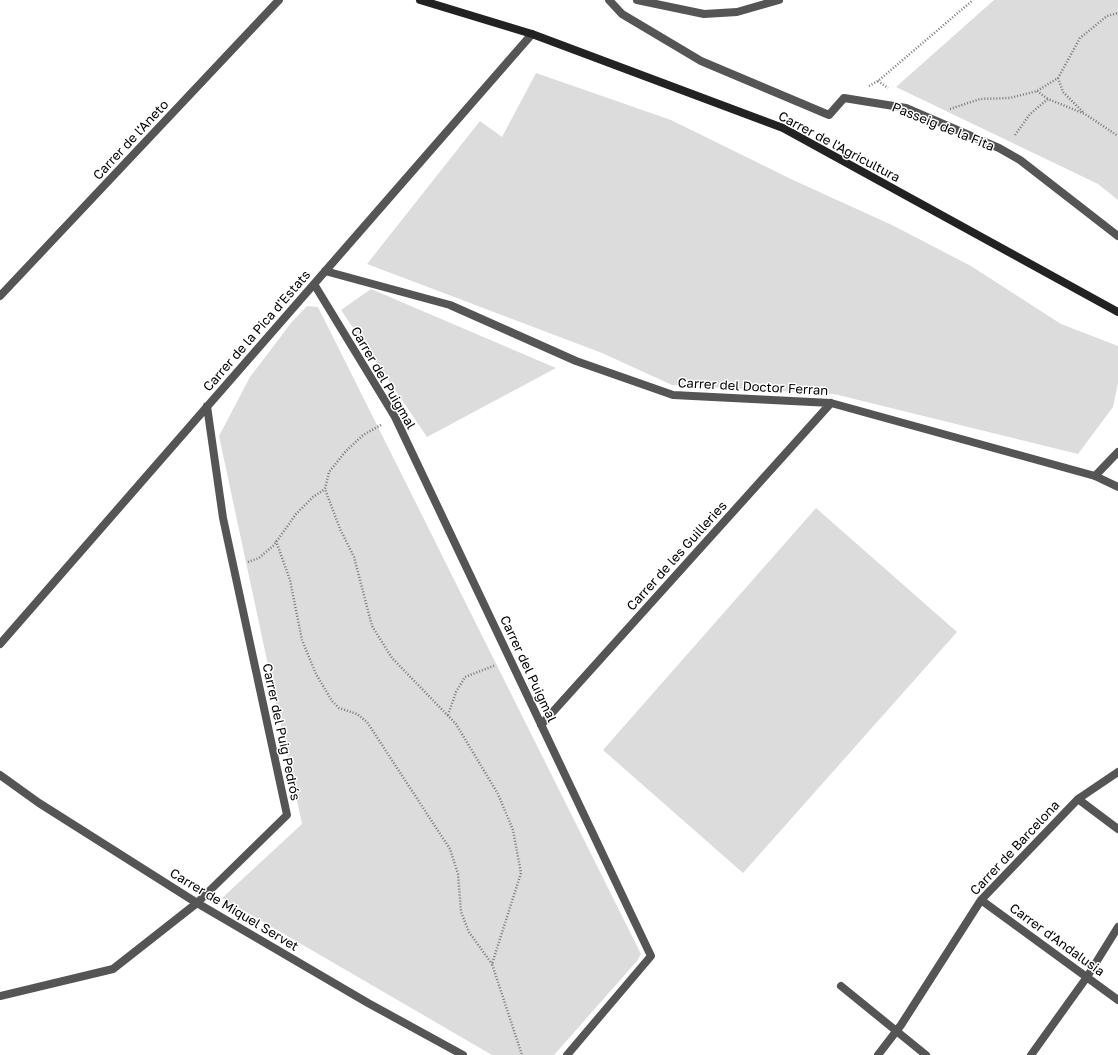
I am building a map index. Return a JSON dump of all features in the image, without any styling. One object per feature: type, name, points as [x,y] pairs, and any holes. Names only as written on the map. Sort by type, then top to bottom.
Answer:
[{"type":"street","name":"Carrer de l'Aneto","points":[[0,296],[279,0]]},
{"type":"street","name":"Carrer de l'Agricultura","points":[[420,0],[532,34],[783,128],[1118,312]]},
{"type":"street","points":[[608,0],[622,14],[700,61],[829,115],[844,98],[906,108],[999,148],[1020,160],[1118,236]]},
{"type":"street","points":[[637,0],[704,14],[737,12],[779,0]]},
{"type":"street","name":"Carrer de la Pica d'Estats","points":[[0,644],[532,34]]},
{"type":"street","name":"Carrer del Doctor Ferran","points":[[325,271],[450,304],[576,361],[673,395],[831,404],[1095,476],[1118,488]]},
{"type":"street","name":"Carrer del Puigmal","points":[[314,284],[395,417],[651,956],[567,1055]]},
{"type":"street","name":"Carrer de les Guilleries","points":[[541,725],[831,404]]},
{"type":"street","name":"Carrer del Puig Pedrós","points":[[0,996],[113,969],[197,903],[287,815],[223,518],[207,406]]},
{"type":"street","points":[[1095,476],[1118,452]]},
{"type":"street","name":"Carrer de Barcelona","points":[[878,1055],[897,1031],[982,900],[1078,799],[1118,772]]},
{"type":"street","name":"Carrer de Miquel Servet","points":[[0,775],[39,803],[197,903],[356,996],[463,1055]]},
{"type":"street","points":[[1078,799],[1118,829]]},
{"type":"street","name":"Carrer d'Andalusia","points":[[982,900],[1118,1000]]},
{"type":"street","points":[[1031,1055],[1087,977],[1118,927]]},
{"type":"street","points":[[841,986],[926,1055]]},
{"type":"path","points":[[844,98],[878,81],[973,0]]},
{"type":"path","points":[[944,109],[950,109],[980,99],[1010,98],[1037,91],[1058,78],[1080,38],[1107,16],[1118,13]]},
{"type":"path","points":[[1058,78],[1062,92],[1085,114],[1118,136]]},
{"type":"path","points":[[878,81],[890,89]]},
{"type":"path","points":[[1037,91],[1048,99],[1085,114]]},
{"type":"path","points":[[1015,135],[1030,114],[1048,99]]},
{"type":"path","points":[[233,567],[259,558],[276,541],[296,514],[313,497],[324,489],[329,472],[346,451],[363,435],[395,417]]},
{"type":"path","points":[[324,489],[340,530],[354,557],[372,626],[392,658],[456,724],[498,794],[514,837],[521,873],[492,964]]},
{"type":"path","points":[[276,541],[290,580],[302,640],[316,674],[332,701],[339,708],[357,714],[367,722],[450,849],[458,874],[461,912],[469,932],[492,964],[522,1055]]},
{"type":"path","points":[[448,715],[456,692],[465,677],[510,660]]},
{"type":"shaded area","points":[[994,0],[1118,0],[1118,200],[1098,184],[896,87]]},
{"type":"shaded area","points":[[536,73],[671,120],[793,180],[892,225],[971,266],[1061,324],[1118,346],[1118,383],[1113,407],[1078,454],[834,394],[672,385],[602,353],[367,264],[480,121],[502,137]]},
{"type":"shaded area","points":[[371,289],[556,368],[427,437],[341,310]]},
{"type":"shaded area","points":[[307,306],[318,307],[641,954],[637,961],[554,1055],[492,1055],[222,898],[302,824],[219,436],[250,377],[291,323]]},
{"type":"shaded area","points":[[816,508],[957,632],[743,873],[603,750]]}]
